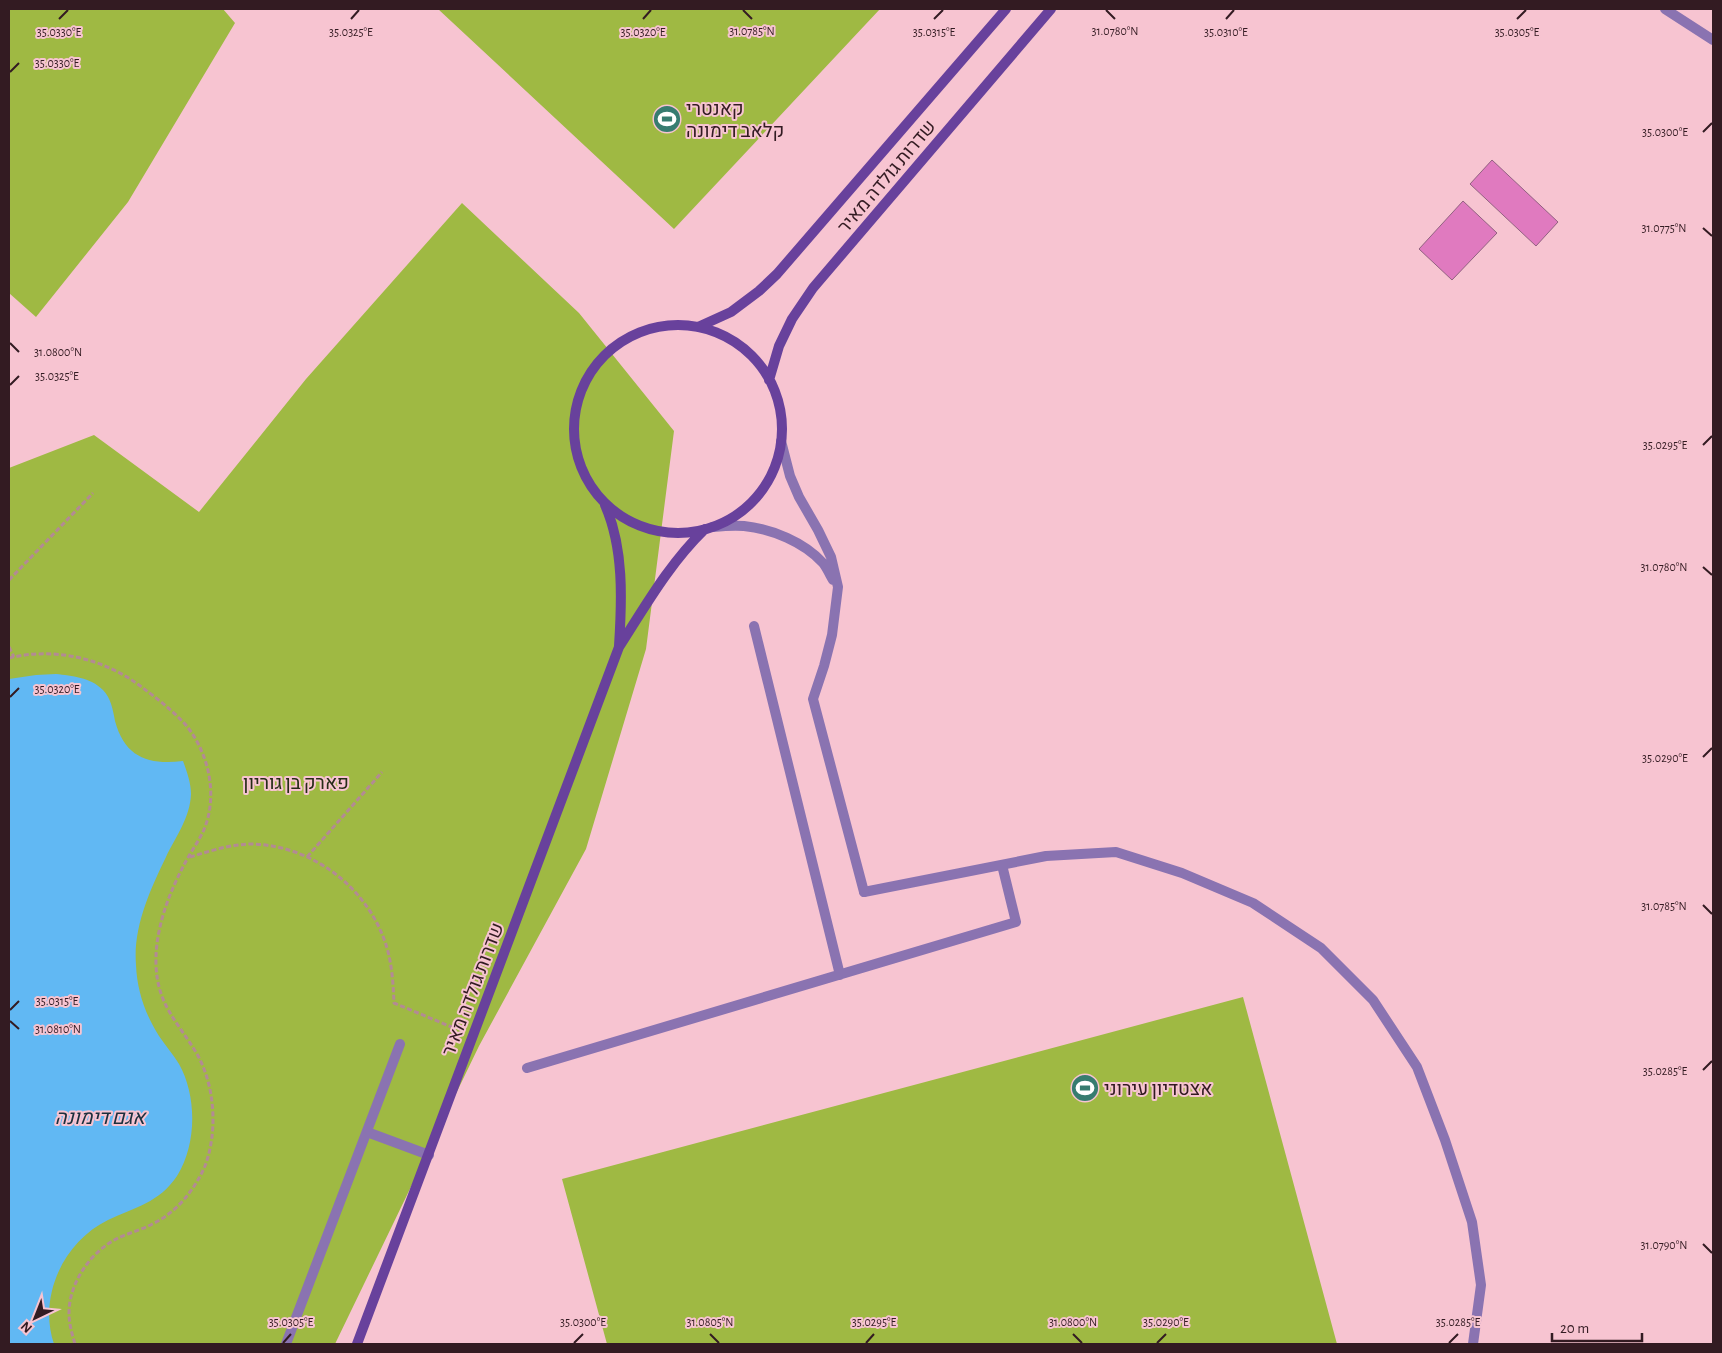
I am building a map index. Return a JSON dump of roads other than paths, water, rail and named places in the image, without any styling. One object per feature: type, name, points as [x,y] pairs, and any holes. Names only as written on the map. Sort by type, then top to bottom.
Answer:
[{"type":"main road","name":"שדרות גולדה מאיר","points":[[698,327],[731,312],[759,291],[777,274],[1006,9]]},
{"type":"main road","name":"שדרות גולדה מאיר","points":[[769,380],[779,346],[792,319],[813,288],[1051,9]]},
{"type":"main road","points":[[667,326],[698,327],[723,335],[754,359],[769,380],[780,409],[782,426],[781,442],[774,469],[760,494],[739,514],[709,528],[681,532],[656,530],[633,522],[603,501],[580,464],[574,432],[578,401],[591,372],[600,360],[611,349],[638,333],[652,328],[667,326]]},
{"type":"main road","name":"שדרות גולדה מאיר","points":[[603,501],[610,518],[618,560],[621,618],[619,647]]},
{"type":"main road","name":"שדרות גולדה מאיר","points":[[357,1344],[619,647],[667,571],[691,543],[709,528]]},
{"type":"street","points":[[1665,9],[1713,40]]},
{"type":"street","points":[[781,442],[790,476],[799,497],[831,557],[838,587],[832,635],[813,698],[864,892],[1046,856],[1116,852],[1182,873],[1254,903],[1321,948],[1374,1000],[1417,1067],[1445,1140],[1472,1222],[1481,1285],[1473,1344]]},
{"type":"street","points":[[709,528],[744,526],[771,531],[787,538],[809,551],[824,564],[838,587]]},
{"type":"street","points":[[754,626],[840,974]]},
{"type":"street","points":[[527,1068],[1016,922],[1002,865]]},
{"type":"street","points":[[286,1344],[400,1044]]},
{"type":"street","points":[[367,1132],[428,1155]]},
{"type":"water","name":"אגם דימונה","points":[[56,674],[81,678],[98,686],[108,697],[119,734],[132,751],[149,760],[159,762],[183,761],[187,773],[191,794],[188,811],[154,882],[140,923],[136,951],[138,984],[146,1010],[154,1028],[179,1064],[189,1090],[192,1105],[191,1135],[184,1163],[170,1185],[146,1203],[108,1220],[92,1230],[78,1242],[67,1257],[58,1273],[52,1290],[49,1308],[54,1344],[9,1344],[9,679]]},
{"type":"place","name":"קאנטרי קלאב דימונה","points":[[667,119]]},
{"type":"place","name":"אצטדיון עירוני","points":[[1085,1088]]},
{"type":"park label","name":"פארק בן גוריון","points":[[296,782]]}]
